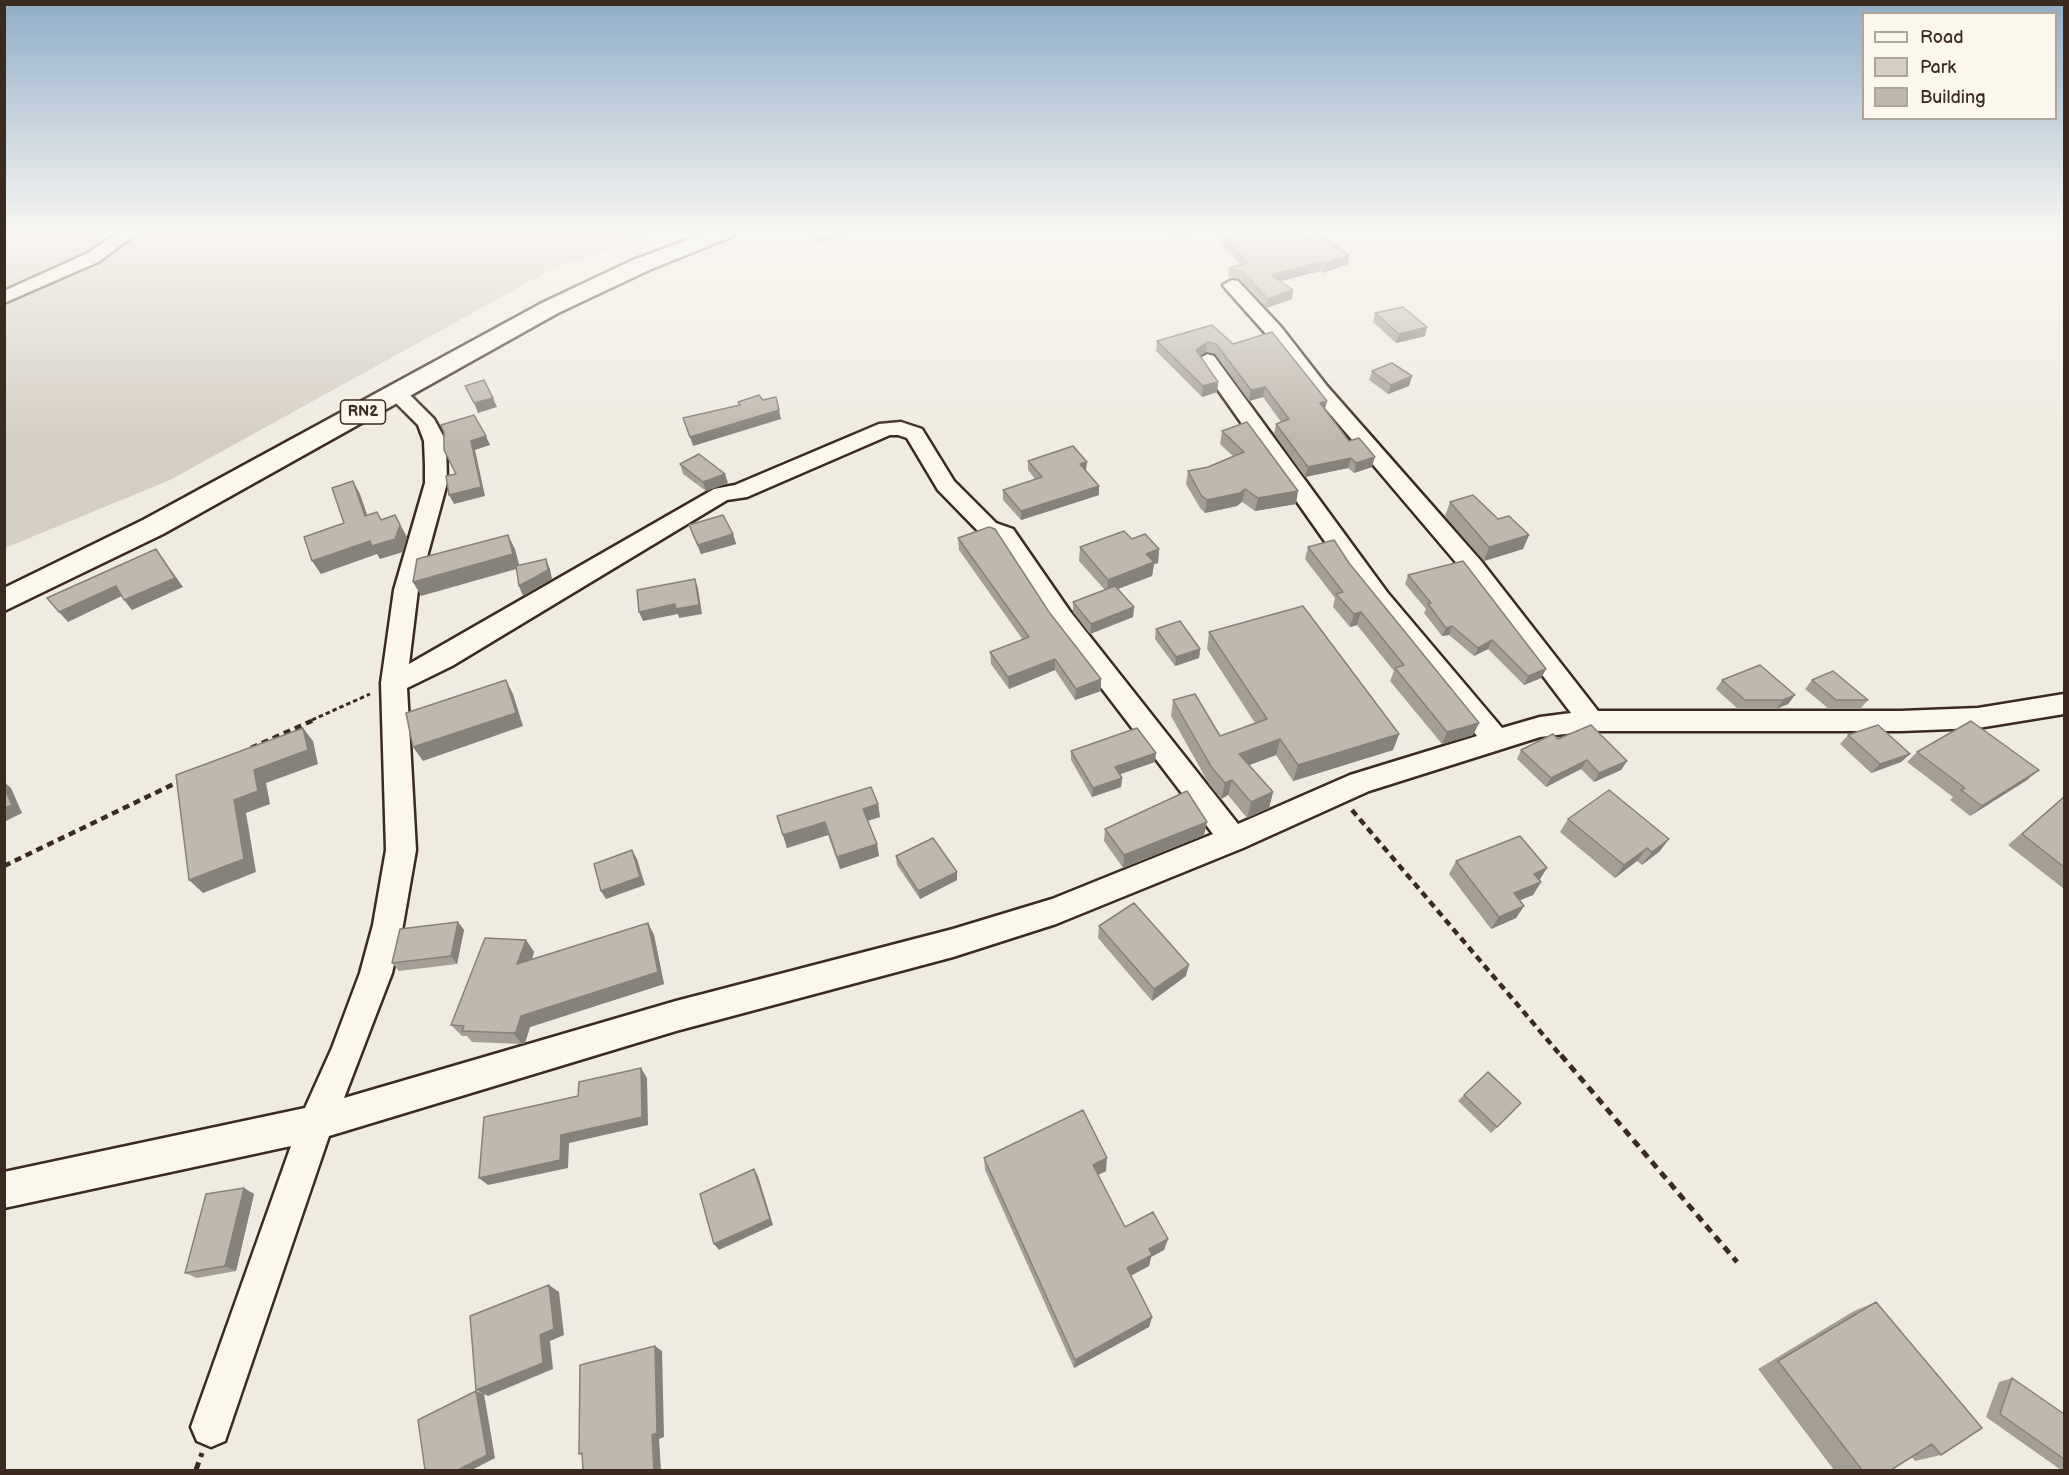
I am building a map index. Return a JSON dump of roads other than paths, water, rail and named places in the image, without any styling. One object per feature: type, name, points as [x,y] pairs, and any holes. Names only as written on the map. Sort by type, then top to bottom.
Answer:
[{"type":"highway","name":"RN2","points":[[4,584],[145,515],[538,301]]},
{"type":"highway","name":"RN2","points":[[4,601],[153,527],[565,301]]},
{"type":"street","points":[[1246,301],[1473,567],[1591,721]]},
{"type":"street","points":[[1207,360],[1378,598],[1498,742]]},
{"type":"street","points":[[211,1427],[316,1123],[348,1050],[376,973],[388,925],[401,850],[394,683],[406,590],[436,483],[435,441],[427,423],[398,393]]},
{"type":"street","points":[[394,683],[443,659],[722,494],[739,492],[886,429],[901,428],[915,434],[946,485],[976,517],[988,528],[1005,534],[1060,616],[1233,839]]},
{"type":"street","points":[[4,1190],[316,1123],[687,1013],[953,943],[1056,911],[1233,839],[1337,792],[1420,762],[1498,742],[1540,727],[1591,721],[1978,718],[2064,704]]}]
